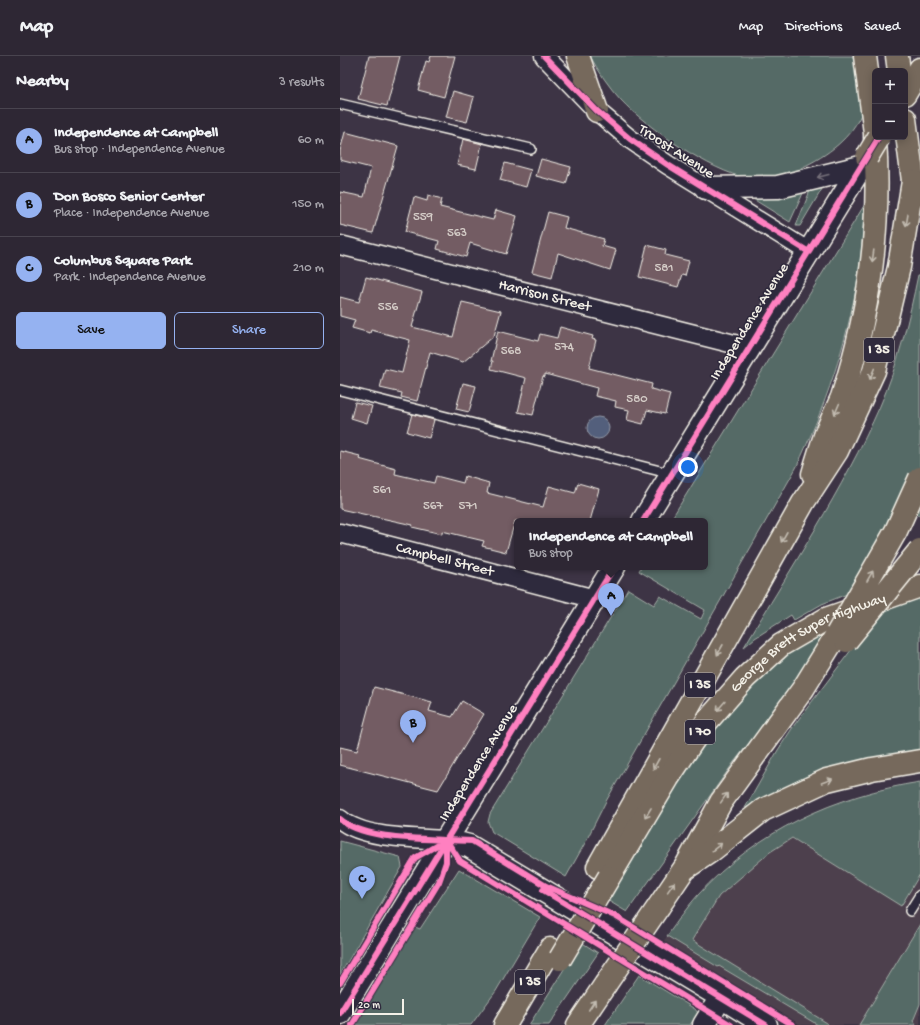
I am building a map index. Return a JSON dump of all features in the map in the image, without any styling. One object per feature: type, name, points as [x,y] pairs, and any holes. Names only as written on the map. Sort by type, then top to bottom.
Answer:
[{"type":"main road","points":[[578,56],[597,111]]},
{"type":"main road","points":[[865,56],[872,110]]},
{"type":"main road","points":[[897,56],[899,68]]},
{"type":"main road","points":[[908,89],[920,69]]},
{"type":"main road","points":[[803,503],[826,434],[841,398],[864,318],[875,246],[877,203],[875,140]]},
{"type":"main road","name":"Independence Avenue","points":[[645,518],[877,140]]},
{"type":"main road","points":[[908,140],[913,181],[920,202]]},
{"type":"main road","points":[[706,188],[778,187],[864,162]]},
{"type":"main road","name":"I 35","points":[[603,872],[803,503],[837,451],[874,371],[899,267],[913,181]]},
{"type":"main road","points":[[841,638],[896,531],[920,478]]},
{"type":"main road","points":[[578,1025],[684,869],[721,802],[841,638],[920,550]]},
{"type":"main road","name":"Independence Avenue","points":[[340,1013],[612,570]]},
{"type":"main road","name":"George Brett Super Highway","points":[[510,1023],[555,954],[603,872],[702,727],[745,678],[781,645],[826,619],[920,586]]},
{"type":"main road","points":[[684,869],[711,851],[763,810],[827,780],[872,769],[920,761]]},
{"type":"main road","points":[[446,840],[469,846],[766,1025]]},
{"type":"main road","points":[[704,1025],[721,997]]},
{"type":"street","name":"Troost Avenue","points":[[544,56],[597,111],[630,139],[668,165],[809,252]]},
{"type":"street","name":"Harrison Street","points":[[340,245],[750,348]]},
{"type":"street","name":"Campbell Street","points":[[340,533],[595,599]]},
{"type":"street","points":[[340,819],[347,826],[357,830],[400,838],[446,840]]},
{"type":"lane","points":[[340,104],[531,149]]},
{"type":"lane","points":[[340,390],[672,474]]},
{"type":"lane","points":[[910,911],[920,895]]},
{"type":"shaded area","points":[[785,827],[905,900],[920,874],[920,1025],[800,1025],[663,942],[684,912],[712,881],[764,839]]},
{"type":"green space","points":[[590,56],[854,56],[863,110],[846,137],[830,151],[801,168],[801,173],[774,178],[747,178],[733,174],[698,158],[646,123],[621,100],[604,79]]},
{"type":"green space","points":[[825,184],[800,226],[796,226],[811,188]]},
{"type":"green space","points":[[804,191],[790,222],[753,199],[754,196]]},
{"type":"green space","points":[[865,204],[859,268],[848,327],[834,375],[807,445],[796,468],[605,803],[566,877],[492,832],[488,822],[490,814],[628,589],[654,605],[660,596],[701,619],[705,610],[639,571],[708,570],[708,518],[672,518]]},
{"type":"green space","points":[[918,275],[920,275],[920,516],[899,505],[852,592],[822,604],[794,620],[791,615],[755,638],[744,647],[816,528],[850,468],[880,406],[898,358]]},
{"type":"green space","points":[[920,598],[920,752],[792,787],[745,808],[778,750],[795,724],[886,604]]},
{"type":"green space","points":[[829,629],[776,709],[734,762],[627,912],[607,900],[711,729],[764,674],[792,650]]},
{"type":"green space","points":[[920,782],[920,874],[901,906],[792,838],[770,852],[719,896],[692,940],[827,1023],[826,1025],[818,1025],[667,936],[698,895],[721,872],[745,852],[772,835],[799,819],[858,796]]},
{"type":"green space","points":[[340,841],[400,857],[402,867],[340,975]]},
{"type":"green space","points":[[459,869],[540,917],[496,991],[471,1025],[354,1025],[415,927],[420,929]]},
{"type":"green space","points":[[920,924],[920,1004],[913,1021],[916,1025],[859,1025]]},
{"type":"green space","points":[[581,942],[598,953],[549,1025],[529,1025]]},
{"type":"green space","points":[[639,975],[695,1009],[698,1013],[690,1025],[605,1025]]},
{"type":"water","points":[[598,417],[606,420],[609,428],[606,436],[598,439],[590,436],[587,428],[590,420]]},
{"type":"building","points":[[369,56],[400,56],[387,106],[358,99]]},
{"type":"building","points":[[431,56],[455,56],[444,97],[418,90],[426,61],[429,62]]},
{"type":"building","points":[[453,91],[474,97],[467,122],[446,117]]},
{"type":"building","points":[[345,132],[398,146],[373,233],[340,225],[340,192],[364,197],[371,168],[340,160],[340,151]]},
{"type":"building","points":[[463,139],[482,144],[476,169],[457,165]]},
{"type":"building","points":[[541,159],[571,167],[566,184],[536,176]]},
{"type":"building","points":[[505,163],[531,170],[526,187],[500,180]]},
{"type":"building","points":[[428,195],[442,199],[440,207],[493,220],[496,210],[517,216],[506,254],[470,243],[466,257],[437,249],[439,241],[405,232],[414,197],[427,201]]},
{"type":"building","points":[[548,212],[567,217],[564,228],[604,239],[602,246],[616,250],[610,270],[558,253],[552,277],[532,272]]},
{"type":"building","points":[[647,245],[666,250],[665,255],[689,261],[685,276],[682,275],[678,287],[639,277]]},
{"type":"building","points":[[366,277],[422,292],[412,327],[453,337],[462,302],[501,311],[494,336],[463,362],[430,352],[417,401],[401,397],[402,393],[380,388],[385,369],[402,373],[410,340],[371,330],[370,333],[352,328],[355,320],[340,316],[340,297],[359,302]]},
{"type":"building","points":[[560,327],[593,336],[592,339],[596,340],[589,368],[652,384],[651,389],[670,394],[665,414],[647,410],[643,424],[627,420],[629,410],[615,407],[616,401],[595,396],[597,388],[545,374],[545,377],[543,376],[533,415],[518,412],[526,378],[491,369],[493,361],[491,361],[498,331],[538,341],[540,334],[557,338]]},
{"type":"building","points":[[463,383],[476,386],[469,412],[456,409]]},
{"type":"building","points":[[355,402],[372,406],[367,423],[351,418]]},
{"type":"building","points":[[412,414],[434,420],[429,438],[407,432]]},
{"type":"building","points":[[340,451],[360,456],[359,459],[396,469],[395,474],[434,483],[436,476],[463,483],[465,476],[489,483],[487,493],[543,507],[549,486],[575,493],[578,483],[599,489],[591,518],[514,518],[514,524],[506,552],[482,546],[484,541],[442,531],[442,534],[412,527],[413,525],[340,509]]},
{"type":"building","points":[[374,687],[432,702],[429,711],[452,717],[462,701],[484,714],[438,790],[340,765],[340,747],[357,751]]},
{"type":"cycle path","points":[[544,56],[597,111],[630,139],[668,165],[809,252]]},
{"type":"cycle path","points":[[645,518],[877,140]]},
{"type":"cycle path","points":[[340,1013],[612,570]]},
{"type":"cycle path","points":[[340,819],[350,826],[375,834],[405,838],[446,840]]},
{"type":"cycle path","points":[[446,840],[460,861],[731,1025]]},
{"type":"cycle path","points":[[340,983],[415,858],[446,840],[472,841],[546,886],[615,916],[793,1025]]},
{"type":"cycle path","points":[[352,1025],[439,882],[446,862],[446,840]]},
{"type":"cycle path","points":[[543,890],[766,1025]]},
{"type":"place","name":"Independence at Campbell","points":[[611,616]]},
{"type":"place","name":"Don Bosco Senior Center","points":[[413,743]]},
{"type":"place","name":"Columbus Square Park","points":[[362,899]]}]
